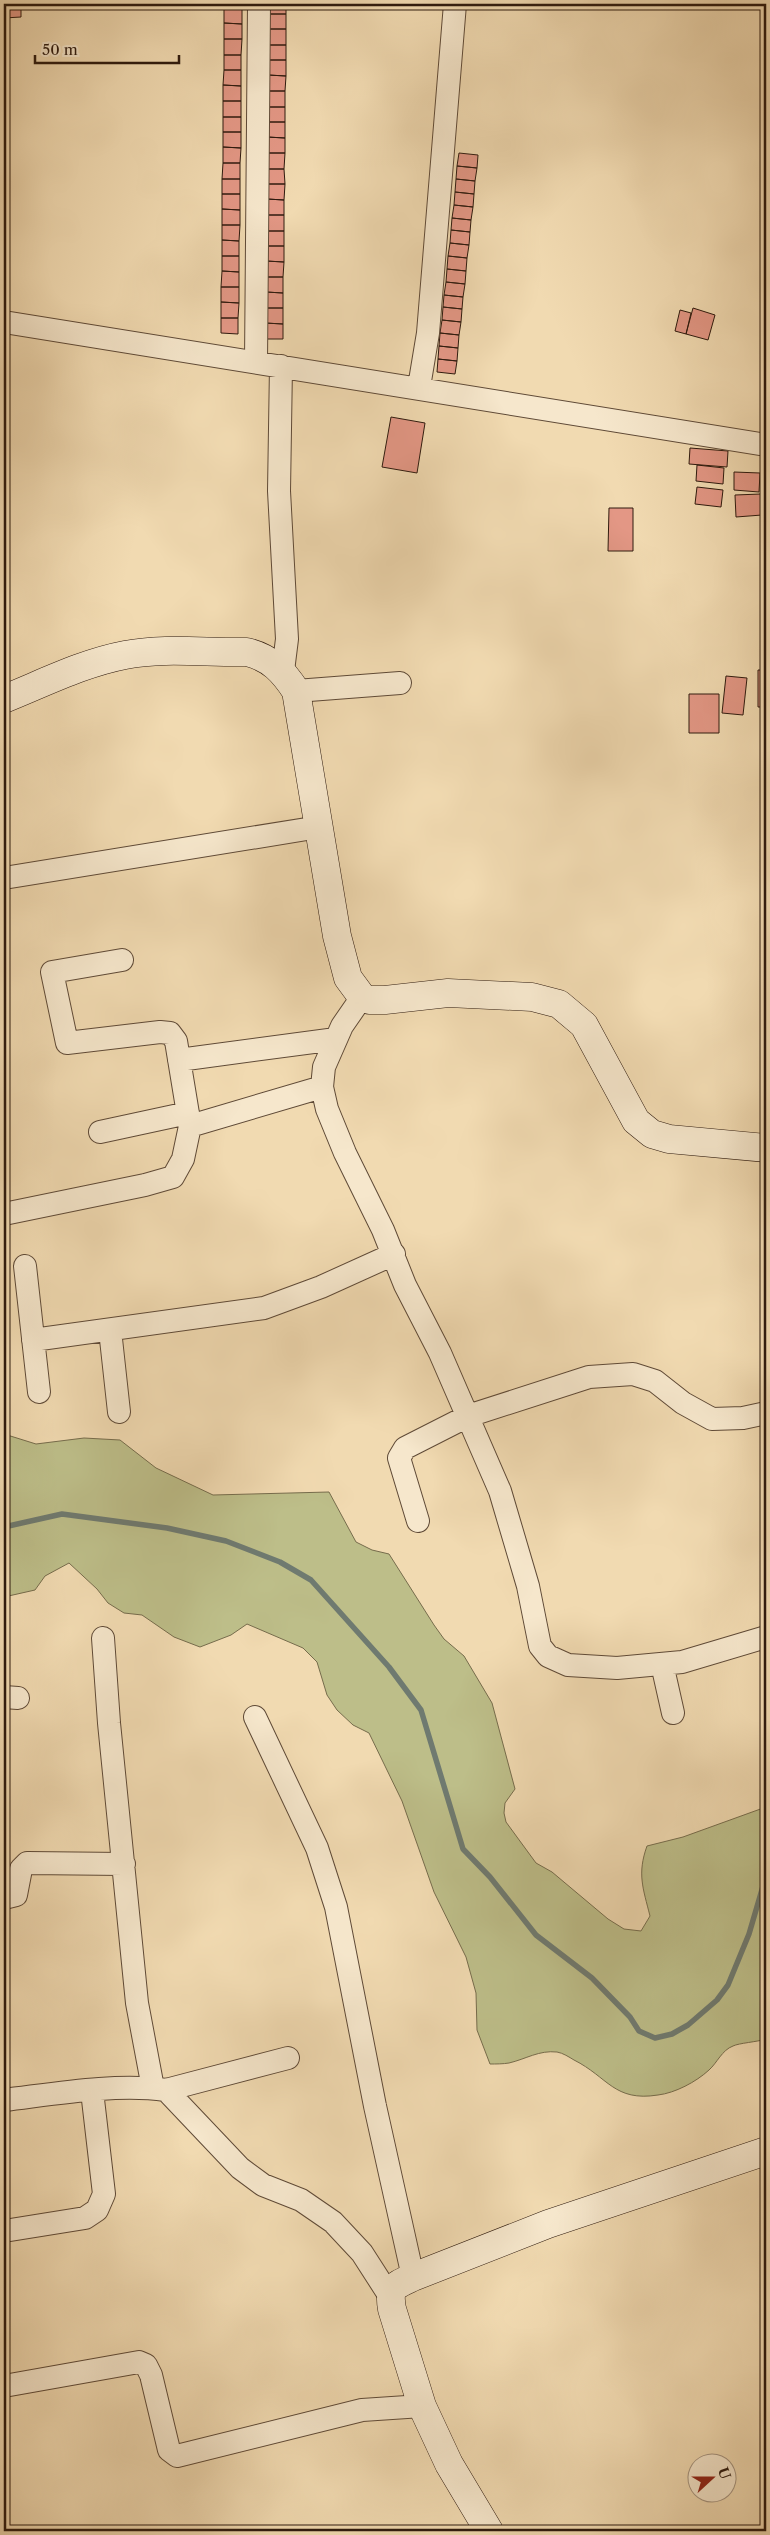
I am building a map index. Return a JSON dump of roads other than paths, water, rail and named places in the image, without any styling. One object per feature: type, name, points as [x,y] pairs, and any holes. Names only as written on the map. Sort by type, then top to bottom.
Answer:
[{"type":"main road","points":[[4,699],[65,672],[126,655],[151,652],[247,652],[260,655],[290,681],[319,827],[337,936],[348,978],[362,997],[369,1000],[385,1000],[448,992],[532,997],[559,1004],[584,1025],[636,1121],[652,1134],[668,1139],[766,1148]]},
{"type":"main road","points":[[489,2531],[449,2464],[422,2406],[392,2309],[390,2294],[393,2288],[413,2277],[548,2224],[766,2151]]},
{"type":"street","points":[[256,362],[260,4]]},
{"type":"street","points":[[419,387],[428,334],[455,4]]},
{"type":"street","points":[[4,322],[419,387],[766,445]]},
{"type":"street","points":[[282,366],[279,491],[290,681],[400,683]]},
{"type":"street","points":[[4,878],[319,827]]},
{"type":"street","points":[[4,1214],[145,1185],[173,1177],[183,1159],[189,1120],[176,1041],[170,1033],[160,1032],[67,1042],[52,972],[122,960]]},
{"type":"street","points":[[362,997],[342,1026],[324,1067],[322,1087],[327,1109],[345,1152],[394,1254],[405,1285],[440,1353],[500,1491],[528,1586],[540,1646],[557,1662],[568,1665],[617,1668],[682,1662],[766,1637]]},
{"type":"street","points":[[180,1060],[336,1039]]},
{"type":"street","points":[[100,1132],[189,1120],[322,1087]]},
{"type":"street","points":[[33,1340],[264,1308],[321,1287],[394,1254]]},
{"type":"street","points":[[25,1266],[39,1392]]},
{"type":"street","points":[[110,1330],[119,1412]]},
{"type":"street","points":[[418,1520],[399,1458],[405,1448],[468,1416],[589,1377],[633,1374],[654,1381],[683,1403],[712,1419],[743,1418],[766,1413]]},
{"type":"street","points":[[103,1638],[109,1723],[137,2003],[159,2089],[240,2168],[264,2185],[301,2200],[333,2222],[362,2253],[390,2294]]},
{"type":"street","points":[[662,1664],[673,1713]]},
{"type":"street","points":[[255,1717],[317,1848],[336,1908],[375,2106],[413,2277]]},
{"type":"street","points":[[4,1898],[16,1895],[21,1869],[27,1863],[124,1864]]},
{"type":"street","points":[[4,2100],[92,2091],[159,2089],[288,2058]]},
{"type":"street","points":[[4,2231],[85,2218],[96,2210],[104,2194],[92,2091]]},
{"type":"street","points":[[4,2386],[139,2362],[146,2365],[151,2375],[170,2450],[177,2456],[362,2410],[422,2406]]},
{"type":"waterway","points":[[4,1527],[62,1514],[167,1528],[226,1541],[280,1562],[311,1580],[389,1667],[421,1710],[463,1849],[490,1877],[536,1935],[592,1978],[630,2017],[639,2031],[655,2038],[672,2034],[688,2025],[717,2000],[728,1985],[749,1934],[766,1876]]}]
